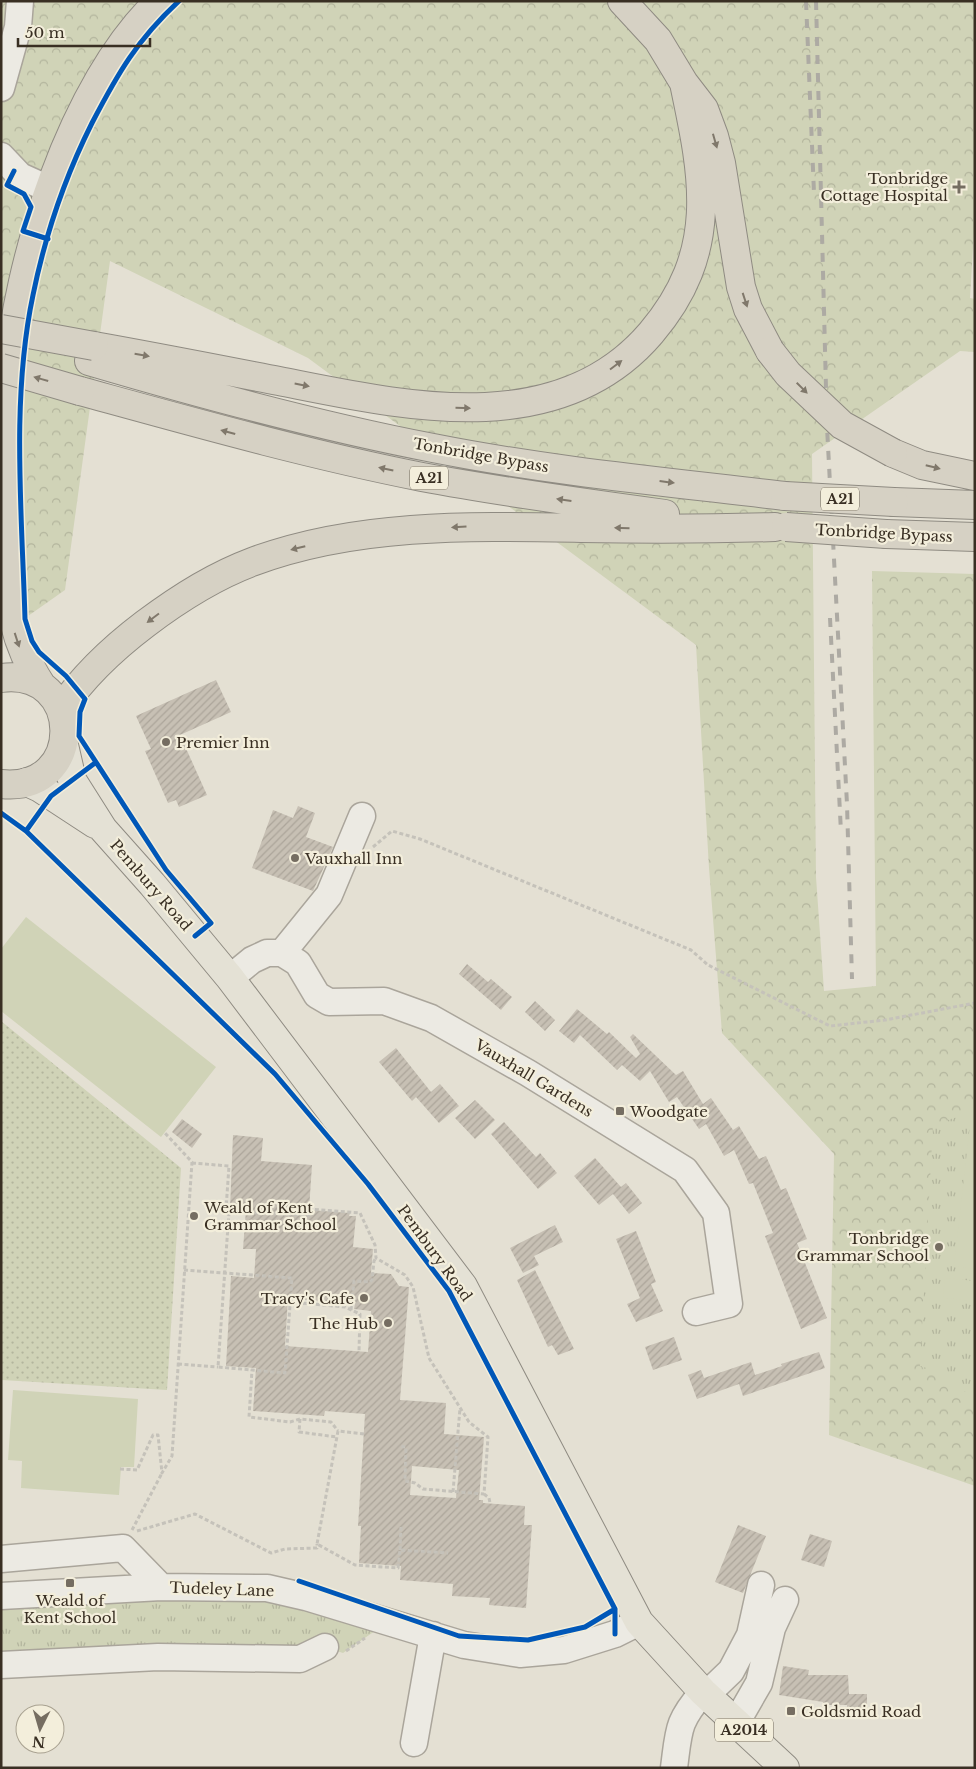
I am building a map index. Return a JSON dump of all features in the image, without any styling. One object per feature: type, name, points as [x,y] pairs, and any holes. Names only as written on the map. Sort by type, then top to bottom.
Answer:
[{"type":"highway","points":[[10,785],[40,777],[50,768],[64,745],[66,727],[61,709],[53,696],[42,686],[27,664],[19,647],[11,621],[7,575],[8,379],[26,268],[65,146],[96,84],[124,40],[159,1]]},
{"type":"highway","points":[[622,1],[658,40],[684,83],[704,109],[721,163],[741,287],[751,316],[770,351],[788,374],[842,425],[893,454],[922,464],[975,476]]},
{"type":"highway","points":[[1,330],[92,354],[430,407],[475,408],[508,406],[551,397],[612,369],[638,348],[674,302],[691,267],[699,235],[702,206],[702,173],[684,83]]},
{"type":"highway","name":"Tonbridge Bypass","points":[[92,354],[174,386],[433,448],[524,464],[785,496],[975,505]]},
{"type":"highway","name":"Tonbridge Bypass","points":[[1,368],[254,439],[421,476],[517,494],[780,527],[886,534],[975,537]]},
{"type":"highway","points":[[61,709],[89,672],[113,650],[182,596],[252,562],[340,538],[399,530],[464,527],[698,529],[780,527]]},
{"type":"highway","points":[[1,605],[7,575]]},
{"type":"highway","points":[[1,678],[12,676],[28,679],[42,686]]},
{"type":"main road","name":"Pembury Road","points":[[64,745],[72,780],[103,829],[230,978],[463,1286],[639,1622],[705,1694],[785,1768]]},
{"type":"main road","name":"Pembury Road","points":[[10,785],[40,788],[103,829]]},
{"type":"street","points":[[1,88],[18,28],[20,1]]},
{"type":"street","points":[[5,165],[50,190]]},
{"type":"street","points":[[230,978],[252,960],[267,953],[282,953],[329,895],[362,816]]},
{"type":"street","name":"Vauxhall Gardens","points":[[282,953],[298,963],[317,995],[329,1002],[384,1001],[431,1018],[528,1073],[685,1170],[716,1213],[728,1288],[729,1304],[696,1312]]},
{"type":"street","points":[[1,1559],[123,1548],[162,1586]]},
{"type":"street","points":[[674,1768],[680,1725],[689,1708],[731,1671],[750,1634],[761,1585]]},
{"type":"street","name":"Tudeley Lane","points":[[1,1596],[162,1586],[267,1588],[306,1597],[464,1645],[520,1654],[564,1650],[615,1634],[639,1622]]},
{"type":"street","points":[[736,1723],[759,1683],[772,1628],[785,1600]]},
{"type":"street","points":[[414,1743],[433,1635]]},
{"type":"street","points":[[1,1665],[158,1657],[300,1659],[325,1647]]},
{"type":"path","points":[[344,862],[360,858],[392,831],[420,839],[691,950],[708,965],[830,1026],[885,1020],[975,1004]]},
{"type":"path","points":[[165,1133],[192,1163],[229,1166],[226,1209],[229,1212],[218,1367]]},
{"type":"path","points":[[192,1163],[172,1456],[130,1533],[195,1514],[271,1553],[285,1549],[317,1548],[316,1544],[338,1431]]},
{"type":"path","points":[[229,1212],[309,1215],[310,1209],[360,1213],[375,1245],[376,1258],[372,1280],[370,1282],[354,1281],[351,1310]]},
{"type":"path","points":[[376,1258],[405,1275],[413,1287],[429,1358],[469,1422],[488,1437],[484,1494]]},
{"type":"path","points":[[178,1364],[285,1372],[292,1278],[184,1270]]},
{"type":"path","points":[[290,1302],[345,1306],[360,1314],[359,1351]]},
{"type":"path","points":[[252,1370],[250,1418],[290,1422],[300,1419],[331,1422],[338,1431],[364,1434]]},
{"type":"path","points":[[453,1492],[460,1408]]},
{"type":"path","points":[[300,1419],[299,1432],[337,1438]]},
{"type":"path","points":[[120,1469],[137,1470],[154,1435],[158,1435],[162,1473]]},
{"type":"path","points":[[399,1446],[406,1447],[405,1481],[415,1483],[423,1489],[484,1494],[490,1498],[490,1503]]},
{"type":"path","points":[[316,1544],[355,1565],[398,1568],[401,1527]]},
{"type":"path","points":[[400,1550],[448,1553]]},
{"type":"path","points":[[325,1647],[343,1653],[388,1622]]},
{"type":"green space","points":[[1,1],[975,1],[975,215],[970,298],[975,299],[975,352],[960,351],[812,454],[816,877],[824,991],[876,986],[872,571],[975,574],[975,1111],[933,1125],[920,1366],[975,1397],[975,1486],[829,1435],[834,1154],[722,1033],[709,868],[696,645],[308,358],[110,261],[65,590],[1,635]]},
{"type":"green space","points":[[26,917],[216,1067],[161,1137],[1,1011],[1,949]]},
{"type":"green space","points":[[1,1021],[181,1168],[167,1390],[2,1380],[1,1396]]},
{"type":"green space","name":"Tonbridge Grammar School","points":[[975,1083],[975,1403],[916,1405],[897,1091]]},
{"type":"green space","points":[[972,1107],[975,1108],[975,1269],[954,1266]]},
{"type":"green space","points":[[945,1278],[975,1281],[975,1301],[943,1298]]},
{"type":"green space","points":[[13,1390],[138,1399],[134,1467],[121,1467],[119,1495],[21,1488],[22,1461],[8,1460]]},
{"type":"green space","points":[[267,1588],[388,1622],[343,1653],[325,1647],[1,1665],[1,1596]]},
{"type":"building","name":"Premier Inn","points":[[216,680],[231,712],[180,735],[207,795],[179,807],[176,800],[168,803],[145,751],[151,749],[136,716]]},
{"type":"building","name":"Vauxhall Inn","points":[[298,806],[315,813],[306,837],[333,847],[313,891],[252,868],[273,810],[293,818]]},
{"type":"building","points":[[467,964],[488,982],[491,979],[512,997],[501,1010],[459,974]]},
{"type":"building","points":[[535,1001],[555,1020],[545,1031],[525,1012]]},
{"type":"building","points":[[577,1009],[607,1034],[609,1032],[636,1058],[640,1054],[630,1037],[633,1034],[676,1075],[683,1071],[703,1104],[711,1098],[733,1130],[739,1126],[759,1159],[766,1156],[781,1190],[786,1188],[807,1239],[797,1243],[827,1318],[801,1329],[765,1236],[773,1233],[753,1183],[749,1184],[734,1150],[724,1156],[706,1124],[699,1129],[677,1097],[669,1102],[650,1071],[640,1081],[622,1065],[617,1070],[580,1035],[574,1043],[559,1031]]},
{"type":"building","points":[[396,1048],[431,1092],[440,1084],[459,1106],[439,1123],[416,1097],[412,1101],[379,1062]]},
{"type":"building","points":[[475,1100],[495,1120],[475,1139],[455,1118]]},
{"type":"building","points":[[182,1119],[202,1134],[192,1148],[172,1132]]},
{"type":"building","points":[[504,1122],[536,1157],[540,1153],[557,1173],[538,1189],[491,1134]]},
{"type":"building","points":[[233,1135],[263,1138],[261,1161],[312,1165],[309,1210],[350,1213],[349,1216],[356,1216],[353,1247],[373,1249],[371,1273],[391,1274],[399,1286],[409,1287],[400,1400],[446,1403],[444,1434],[484,1437],[479,1500],[483,1500],[483,1503],[525,1506],[524,1525],[532,1525],[526,1608],[489,1605],[490,1598],[452,1596],[453,1584],[400,1580],[401,1566],[359,1563],[361,1526],[358,1526],[365,1414],[325,1411],[324,1416],[253,1411],[256,1368],[226,1366],[231,1276],[254,1278],[256,1249],[243,1249],[246,1210],[230,1209]],"holes":[[[288,1298],[355,1304],[354,1309],[371,1311],[368,1352],[285,1346]],[[412,1466],[459,1470],[456,1498],[410,1495]]]},
{"type":"building","points":[[595,1158],[621,1187],[626,1183],[642,1203],[629,1214],[613,1194],[599,1205],[574,1176]]},
{"type":"building","points":[[555,1225],[563,1242],[534,1256],[539,1265],[523,1273],[510,1248]]},
{"type":"building","points":[[636,1231],[656,1282],[651,1284],[663,1311],[636,1322],[627,1304],[640,1298],[616,1239]]},
{"type":"building","points":[[535,1270],[574,1349],[558,1355],[552,1345],[548,1347],[517,1280]]},
{"type":"building","points":[[674,1337],[682,1360],[653,1370],[645,1347]]},
{"type":"building","points":[[819,1352],[825,1368],[743,1396],[739,1384],[697,1399],[688,1375],[701,1370],[704,1378],[751,1362],[755,1375],[782,1366],[781,1364]]},
{"type":"building","points":[[738,1525],[766,1536],[743,1593],[715,1582]]},
{"type":"building","points":[[810,1534],[832,1541],[824,1567],[801,1560]]},
{"type":"building","points":[[783,1666],[809,1670],[808,1675],[848,1675],[849,1694],[867,1694],[867,1712],[847,1712],[847,1705],[823,1705],[823,1702],[779,1695]]},
{"type":"railway","points":[[806,1],[814,193]]},
{"type":"railway","points":[[816,1],[827,427],[847,804],[852,979]]},
{"type":"railway","points":[[830,618],[841,832]]},
{"type":"cycle path","points":[[179,1],[151,29],[120,73],[101,105],[82,143],[57,207],[38,273],[26,334],[20,416],[20,498],[25,619],[32,641],[39,652],[66,676],[85,699],[80,712],[79,736],[166,870],[211,923],[195,936]]},
{"type":"cycle path","points":[[14,171],[7,185],[24,194],[31,207],[23,231],[48,239]]},
{"type":"cycle path","points":[[26,831],[51,796],[95,763]]},
{"type":"cycle path","points":[[1,813],[26,831],[275,1074],[368,1184],[449,1291],[615,1609],[615,1634]]},
{"type":"cycle path","points":[[299,1581],[459,1636],[528,1640],[585,1627],[615,1609]]},
{"type":"place","name":"Tonbridge Cottage Hospital","points":[[959,187]]},
{"type":"place","name":"Premier Inn","points":[[166,742]]},
{"type":"place","name":"Vauxhall Inn","points":[[295,858]]},
{"type":"place","name":"Woodgate","points":[[620,1111]]},
{"type":"place","name":"Weald of Kent Grammar School","points":[[194,1216]]},
{"type":"place","name":"Tonbridge Grammar School","points":[[939,1247]]},
{"type":"place","name":"Tracy's Cafe","points":[[364,1298]]},
{"type":"place","name":"The Hub","points":[[388,1323]]},
{"type":"place","name":"Weald of Kent School","points":[[70,1583]]},
{"type":"place","name":"Goldsmid Road","points":[[791,1711]]}]
